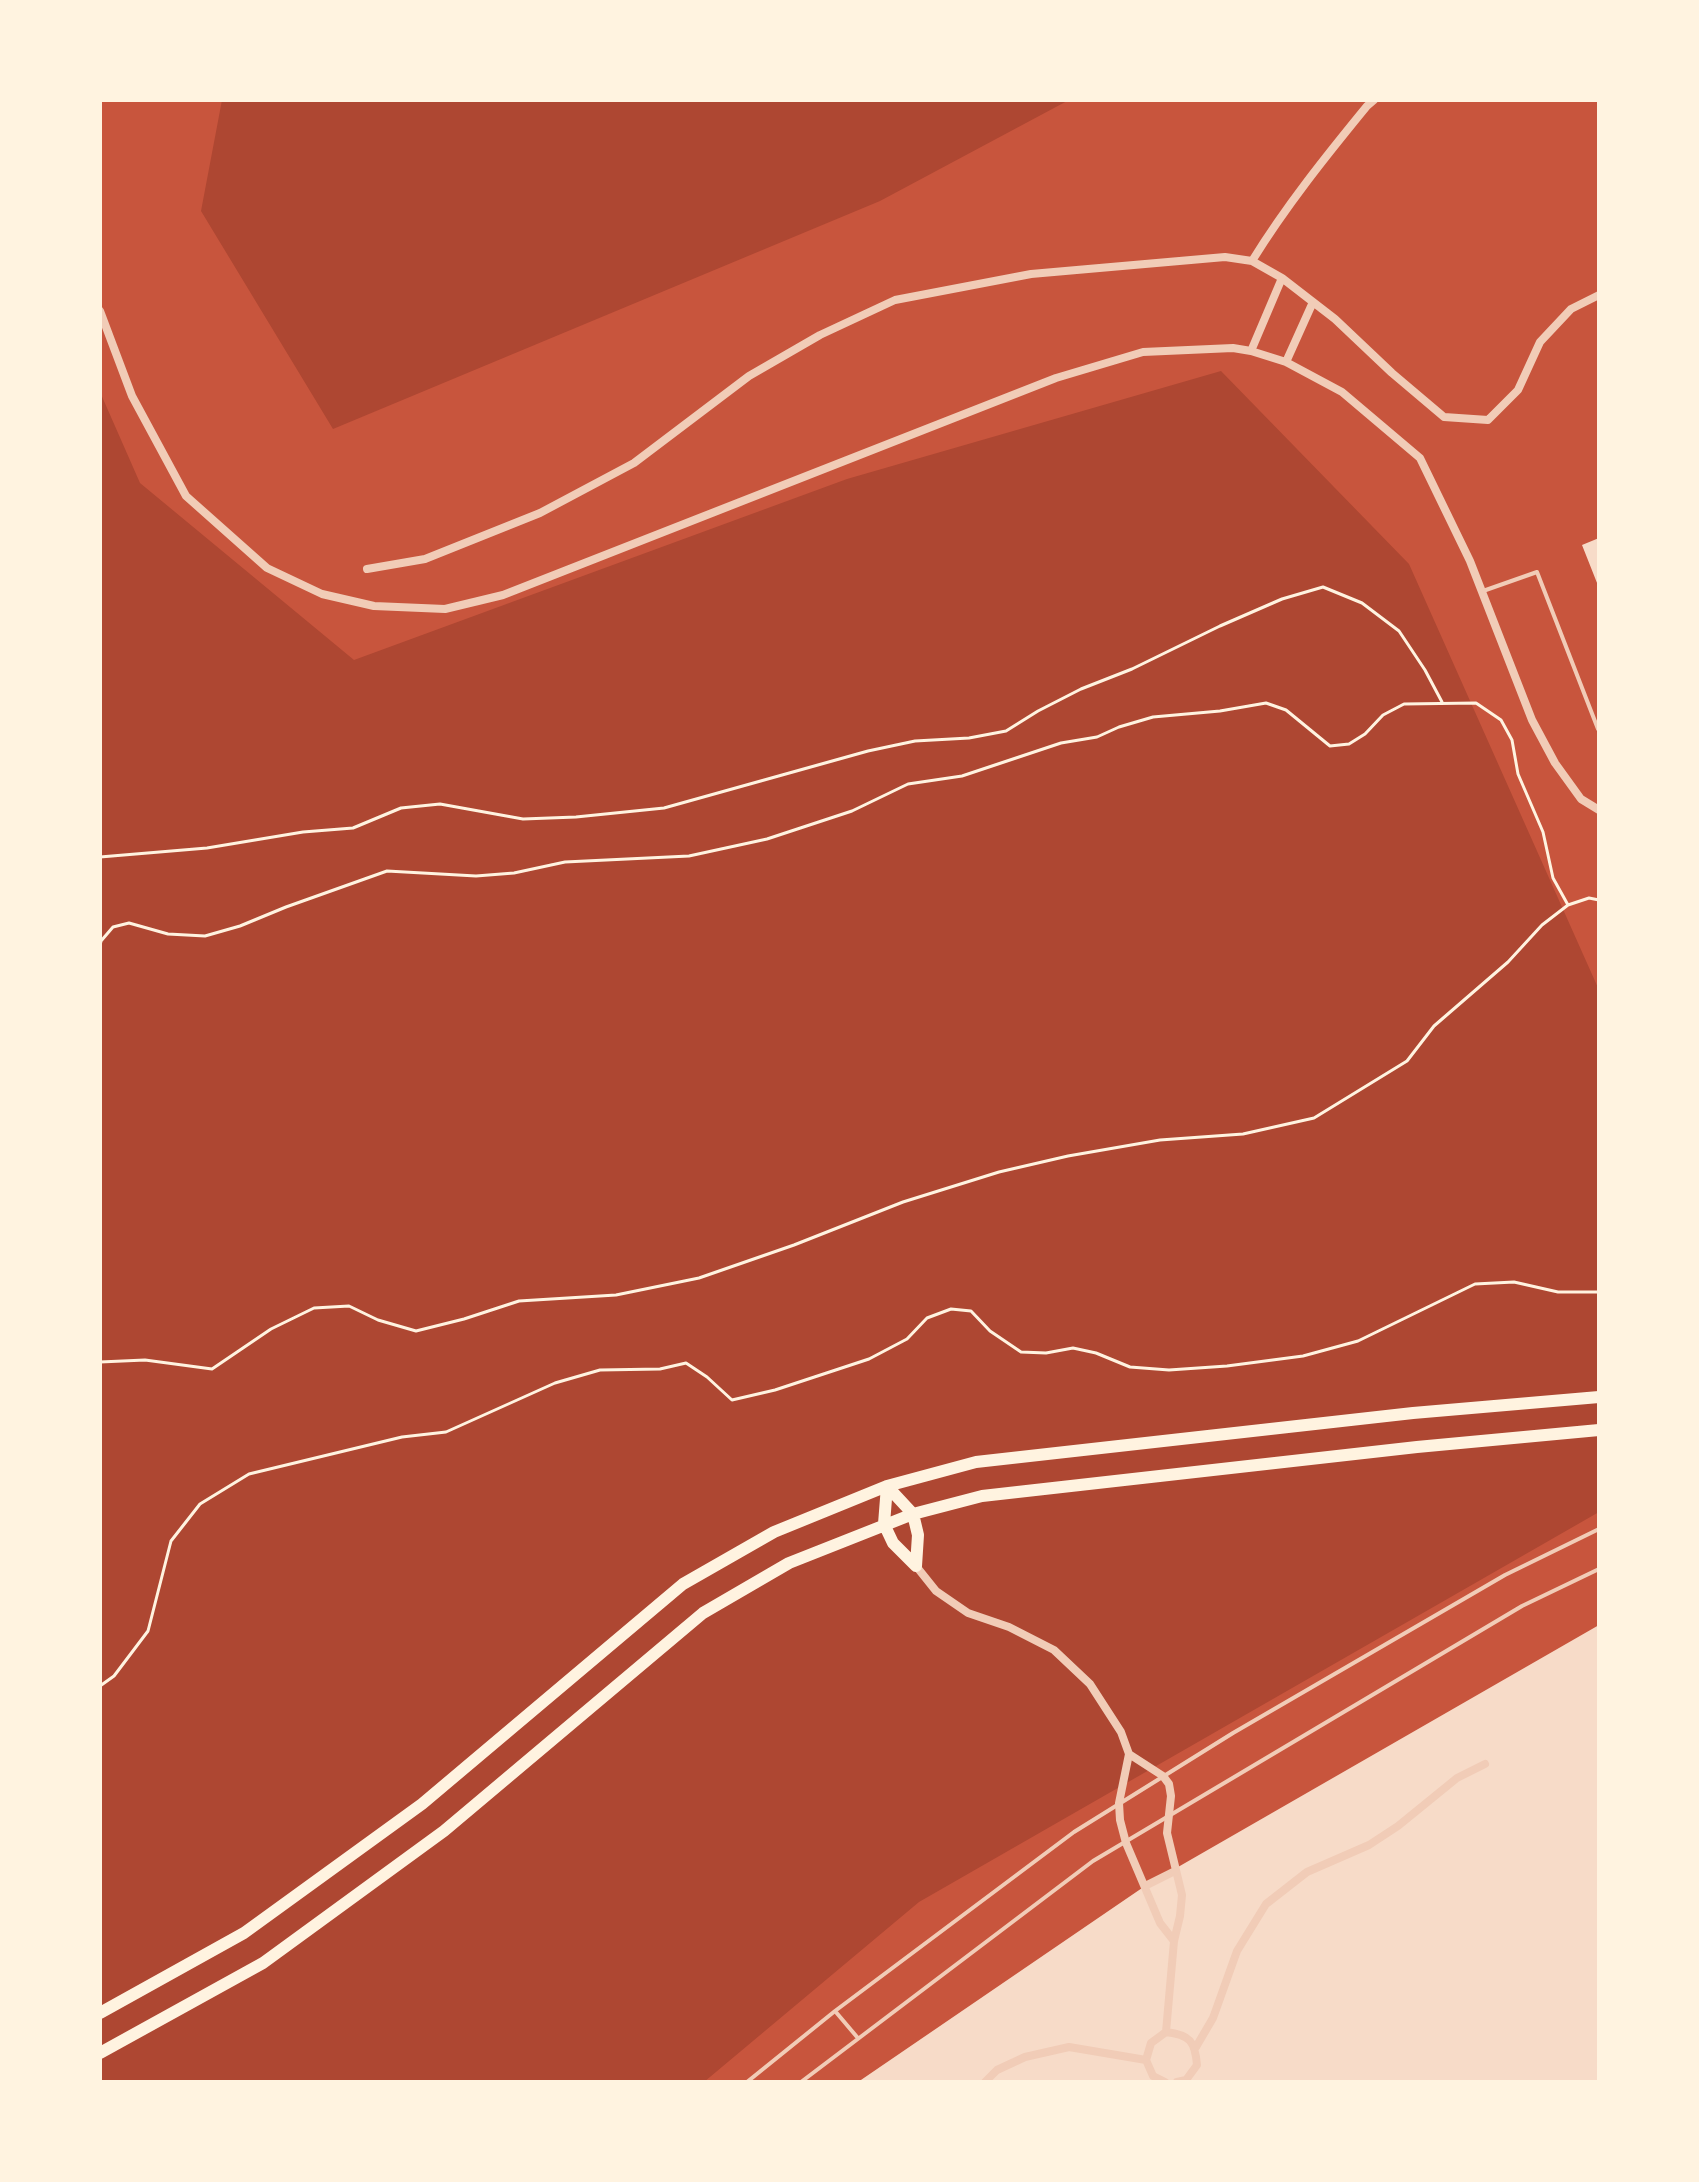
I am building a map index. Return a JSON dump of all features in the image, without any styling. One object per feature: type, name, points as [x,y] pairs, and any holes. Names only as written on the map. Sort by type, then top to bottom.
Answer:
[{"type":"main road","points":[[100,2013],[244,1933],[422,1804],[683,1584],[774,1532],[887,1486],[976,1462],[1398,1414],[1599,1397]]},
{"type":"main road","points":[[100,2053],[263,1963],[431,1841],[703,1613],[789,1563],[884,1524],[982,1496],[1417,1447],[1599,1430]]},
{"type":"main road","points":[[887,1486],[913,1514],[918,1535],[916,1566]]},
{"type":"main road","points":[[887,1486],[884,1524],[893,1543],[916,1566]]},
{"type":"street","points":[[1252,261],[1277,220],[1374,100]]},
{"type":"street","points":[[367,569],[425,559],[540,513],[634,463],[749,376],[820,335],[895,300],[1031,274],[1225,257],[1252,261],[1282,278],[1335,319],[1444,417],[1488,420],[1518,390],[1540,342],[1571,309],[1599,295]]},
{"type":"street","points":[[1251,351],[1282,278]]},
{"type":"street","points":[[1286,362],[1313,302]]},
{"type":"street","points":[[100,311],[132,396],[186,496],[267,568],[322,594],[374,606],[445,609],[503,595],[1056,378],[1143,352],[1233,348],[1286,362],[1342,392],[1420,458],[1470,561],[1532,720],[1555,763],[1581,799],[1599,810]]},
{"type":"street","points":[[916,1566],[936,1591],[968,1613],[1009,1627],[1054,1650],[1090,1684],[1121,1732],[1129,1754],[1119,1803],[1120,1820],[1126,1843],[1160,1923],[1174,1941]]},
{"type":"street","points":[[1129,1754],[1163,1776],[1169,1784],[1171,1796],[1167,1833],[1182,1895],[1174,1941],[1166,2032]]},
{"type":"street","points":[[1177,2082],[1186,2080],[1197,2065],[1196,2047],[1213,2018],[1237,1951],[1266,1904],[1307,1872],[1369,1845],[1398,1826],[1457,1778],[1485,1764]]},
{"type":"street","points":[[1145,1886],[1175,1871]]},
{"type":"street","points":[[1165,2082],[1153,2076],[1146,2060],[1151,2043],[1166,2032],[1183,2034],[1196,2047]]},
{"type":"street","points":[[985,2082],[997,2070],[1025,2057],[1069,2047],[1146,2060]]},
{"type":"lane","points":[[1482,591],[1537,572],[1598,729]]},
{"type":"lane","points":[[747,2082],[835,2011],[1074,1832],[1247,1725],[1505,1575],[1599,1529]]},
{"type":"lane","points":[[801,2082],[1093,1861],[1522,1606],[1599,1569]]},
{"type":"lane","points":[[835,2011],[857,2038]]},
{"type":"path","points":[[100,857],[207,848],[303,832],[353,828],[401,808],[440,804],[523,819],[664,808],[868,751],[915,741],[969,738],[1006,731],[1081,689],[1132,669],[1282,599],[1323,587],[1362,603],[1399,631],[1442,702]]},
{"type":"path","points":[[100,946],[113,927],[129,923],[168,934],[205,936],[387,871],[476,876],[514,873],[565,862],[689,856],[767,839],[838,815],[908,784],[962,776],[1061,743],[1097,737],[1153,717],[1266,703],[1286,710],[1330,746],[1349,744],[1365,734],[1383,715],[1404,704],[1476,703],[1501,720],[1512,740],[1518,774],[1543,832],[1553,878],[1568,905]]},
{"type":"path","points":[[100,1362],[145,1360],[212,1369],[271,1329],[314,1308],[349,1306],[378,1320],[416,1331],[519,1301],[616,1295],[699,1278],[903,1202],[999,1172],[1145,1142],[1243,1134],[1314,1118],[1407,1061],[1434,1026],[1508,962],[1542,925],[1568,905],[1589,898],[1599,900]]},
{"type":"path","points":[[100,1686],[114,1676],[148,1631],[171,1541],[200,1504],[212,1496],[249,1474],[402,1437],[446,1432],[555,1383],[600,1370],[660,1369],[686,1363],[732,1400],[775,1390],[869,1359],[907,1339],[927,1318],[951,1309],[971,1311],[990,1331],[1021,1352],[1046,1353],[1073,1348],[1096,1353],[1130,1367],[1169,1370],[1212,1367],[1303,1356],[1358,1341],[1475,1284],[1514,1282],[1558,1292],[1599,1292]]},
{"type":"shaded area","points":[[222,100],[1069,100],[880,201],[333,429],[201,211]]},
{"type":"shaded area","points":[[1221,371],[1409,564],[1599,990],[1599,1512],[919,1902],[704,2082],[100,2082],[100,392],[140,483],[354,660],[847,479]]},
{"type":"building","points":[[1599,538],[1599,588],[1582,545]]},
{"type":"building","points":[[1599,1625],[1599,2082],[858,2082],[1145,1886]]}]
